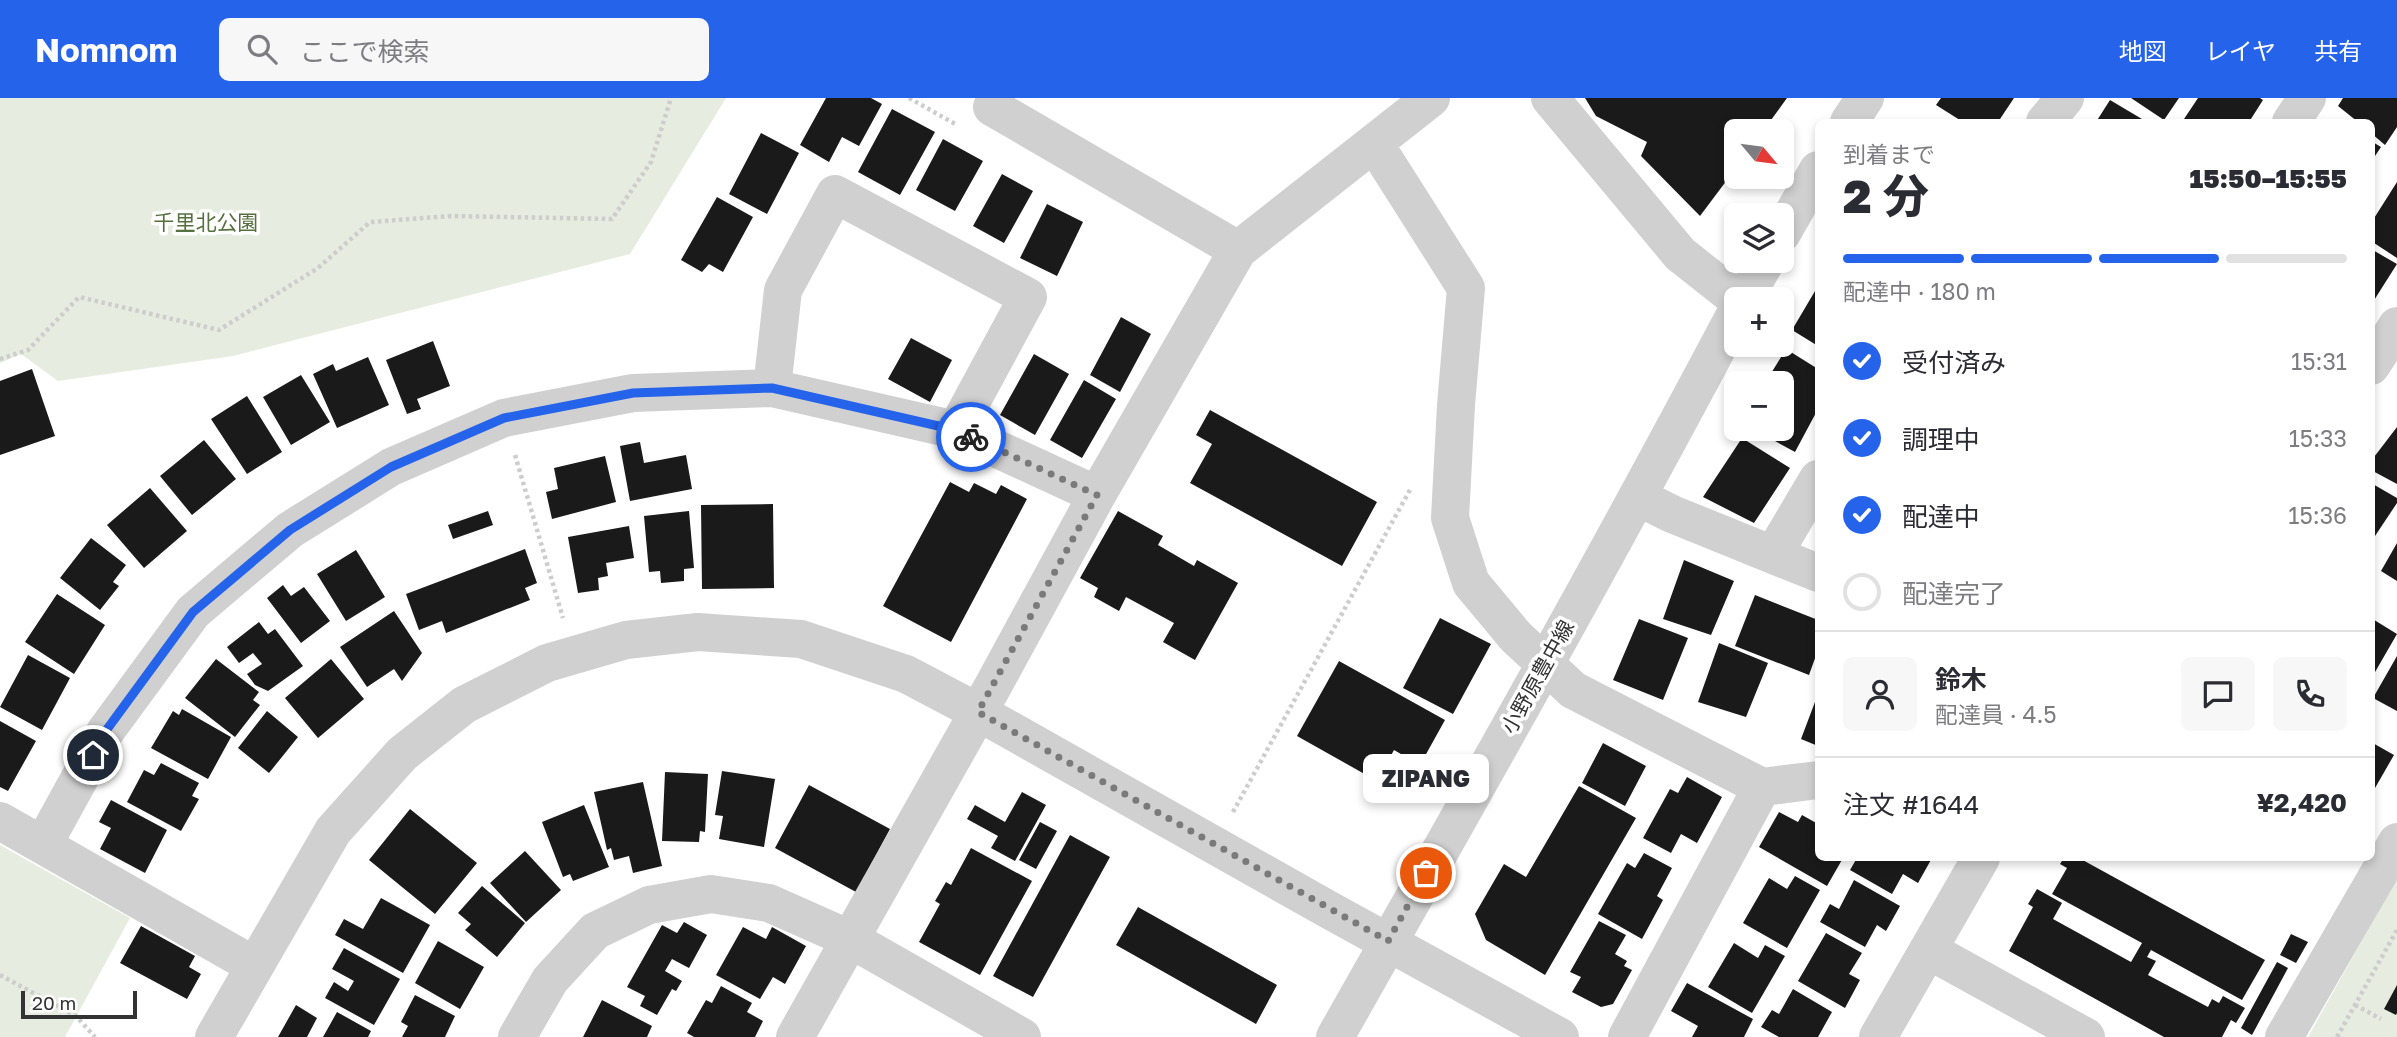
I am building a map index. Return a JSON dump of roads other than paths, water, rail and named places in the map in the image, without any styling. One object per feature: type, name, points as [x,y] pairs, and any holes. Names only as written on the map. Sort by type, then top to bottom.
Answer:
[{"type":"street","points":[[795,1037],[1097,495],[1238,250],[1431,98]]},
{"type":"street","points":[[1550,98],[1680,254],[1724,289]]},
{"type":"street","points":[[1851,119],[1865,98]]},
{"type":"street","points":[[2048,119],[2066,98]]},
{"type":"street","points":[[992,107],[1238,250]]},
{"type":"street","points":[[1374,143],[1466,288],[1450,518],[1471,583],[1516,637],[1573,690],[1762,787],[1815,779]]},
{"type":"street","points":[[1794,212],[1815,175]]},
{"type":"street","points":[[772,388],[783,290],[835,194],[1028,298],[956,430]]},
{"type":"street","points":[[2375,360],[2397,326]]},
{"type":"street","name":"小野原豊中線","points":[[1335,1037],[1639,497],[1724,336]]},
{"type":"street","points":[[43,845],[105,732],[193,612],[290,530],[391,467],[504,418],[633,393],[772,388],[956,430],[1097,495]]},
{"type":"street","points":[[1773,555],[1815,484]]},
{"type":"street","points":[[1639,497],[1672,514],[1815,572]]},
{"type":"street","points":[[214,1037],[333,831],[402,754],[464,705],[547,663],[626,640],[698,632],[801,639],[906,674],[1560,1037]]},
{"type":"street","points":[[1627,1037],[1762,787]]},
{"type":"street","points":[[0,821],[255,966]]},
{"type":"street","points":[[2284,1037],[2397,842]]},
{"type":"street","points":[[1878,1037],[1979,861]]},
{"type":"street","points":[[517,1037],[550,979],[595,931],[649,905],[711,894],[769,903],[850,939],[1022,1037]]},
{"type":"street","points":[[1928,950],[2086,1037]]},
{"type":"place","name":"ZIPANG","points":[[1426,873]]},
{"type":"park label","name":"千里北公園","points":[[206,223]]}]
